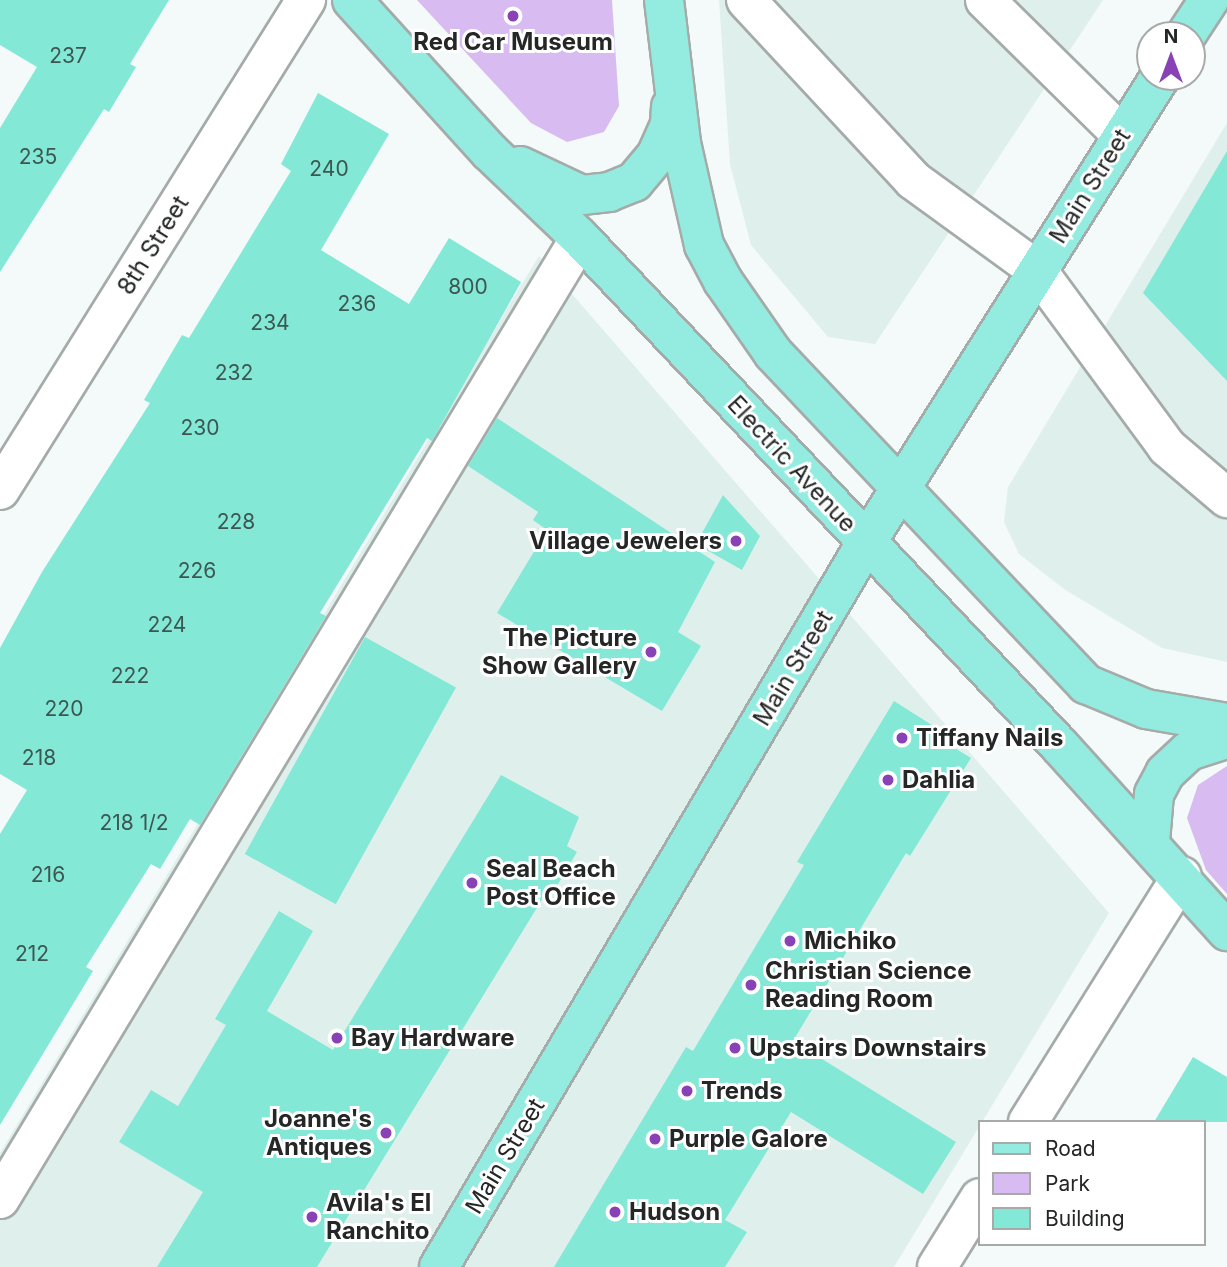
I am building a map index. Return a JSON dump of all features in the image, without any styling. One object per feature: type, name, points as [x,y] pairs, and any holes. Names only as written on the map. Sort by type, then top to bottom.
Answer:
[{"type":"main road","name":"Electric Avenue","points":[[352,0],[489,152],[580,239],[1182,876],[1227,931]]},
{"type":"main road","points":[[664,0],[673,86],[692,205],[704,245],[723,281],[773,353],[1086,684],[1146,709],[1227,723]]},
{"type":"main road","points":[[1195,21],[1209,0]]},
{"type":"main road","points":[[489,152],[582,195],[609,192],[634,182],[656,156],[670,125],[673,86]]},
{"type":"main road","name":"Main Street","points":[[439,1267],[866,543],[1151,91]]},
{"type":"main road","points":[[1150,842],[1154,794],[1165,773],[1189,751],[1227,739]]},
{"type":"street","name":"8th Street","points":[[0,490],[306,0]]},
{"type":"street","points":[[746,0],[913,180],[1037,270],[1167,447],[1227,498]]},
{"type":"street","points":[[985,0],[1122,135]]},
{"type":"street","points":[[0,1199],[580,239]]},
{"type":"street","points":[[1029,1120],[1182,876]]},
{"type":"street","points":[[937,1267],[978,1202]]},
{"type":"shaded area","points":[[719,0],[1103,0],[875,344],[828,337],[751,245],[730,164]]},
{"type":"shaded area","points":[[1227,123],[1227,662],[1162,648],[1064,589],[1019,554],[1004,522],[1008,487]]},
{"type":"shaded area","points":[[539,256],[1109,913],[983,1120],[978,1120],[978,1129],[894,1267],[0,1267],[0,1153]]},
{"type":"green space","points":[[417,0],[612,0],[619,106],[604,132],[567,142],[531,123]]},
{"type":"green space","points":[[1227,766],[1227,894],[1206,870],[1187,818],[1198,785]]},
{"type":"building","points":[[0,0],[169,0],[130,64],[136,67],[109,112],[104,109],[0,272],[0,128],[37,67],[0,45]]},
{"type":"building","points":[[318,93],[389,134],[321,250],[409,304],[449,238],[521,282],[432,441],[427,438],[320,613],[326,616],[200,825],[190,819],[160,869],[151,864],[86,967],[93,971],[0,1125],[0,834],[27,790],[0,774],[0,648],[42,572],[150,403],[144,400],[182,335],[189,338],[291,171],[281,164]]},
{"type":"building","points":[[1227,151],[1227,381],[1143,293]]},
{"type":"building","points":[[497,418],[715,562],[678,632],[701,646],[662,711],[497,613],[547,530],[533,520],[538,512],[468,466]]},
{"type":"building","points":[[723,495],[760,536],[742,570],[696,544]]},
{"type":"building","points":[[365,637],[456,687],[336,904],[245,854]]},
{"type":"building","points":[[894,701],[935,727],[932,734],[971,758],[910,856],[906,853],[793,1041],[956,1142],[923,1194],[791,1112],[725,1220],[747,1232],[725,1267],[554,1267],[686,1047],[693,1051],[804,865],[797,862]]},
{"type":"building","points":[[501,775],[579,817],[567,846],[577,852],[551,896],[546,893],[317,1267],[157,1267],[203,1192],[119,1142],[151,1090],[178,1106],[226,1025],[215,1019],[279,911],[313,931],[267,1011],[333,1050]]},
{"type":"building","points":[[1193,1057],[1227,1077],[1227,1122],[1155,1120]]},
{"type":"place","name":"Red Car Museum","points":[[513,16]]},
{"type":"place","name":"Village Jewelers","points":[[736,541]]},
{"type":"place","name":"The Picture Show Gallery","points":[[651,652]]},
{"type":"place","name":"Tiffany Nails","points":[[902,738]]},
{"type":"place","name":"Dahlia","points":[[888,780]]},
{"type":"place","name":"Seal Beach Post Office","points":[[472,883]]},
{"type":"place","name":"Michiko","points":[[790,941]]},
{"type":"place","name":"Christian Science Reading Room","points":[[751,985]]},
{"type":"place","name":"Bay Hardware","points":[[337,1038]]},
{"type":"place","name":"Upstairs Downstairs","points":[[735,1048]]},
{"type":"place","name":"Trends","points":[[687,1091]]},
{"type":"place","name":"Joanne's Antiques","points":[[386,1133]]},
{"type":"place","name":"Purple Galore","points":[[655,1139]]},
{"type":"place","name":"Hudson","points":[[615,1212]]},
{"type":"place","name":"Avila's El Ranchito","points":[[312,1217]]}]
